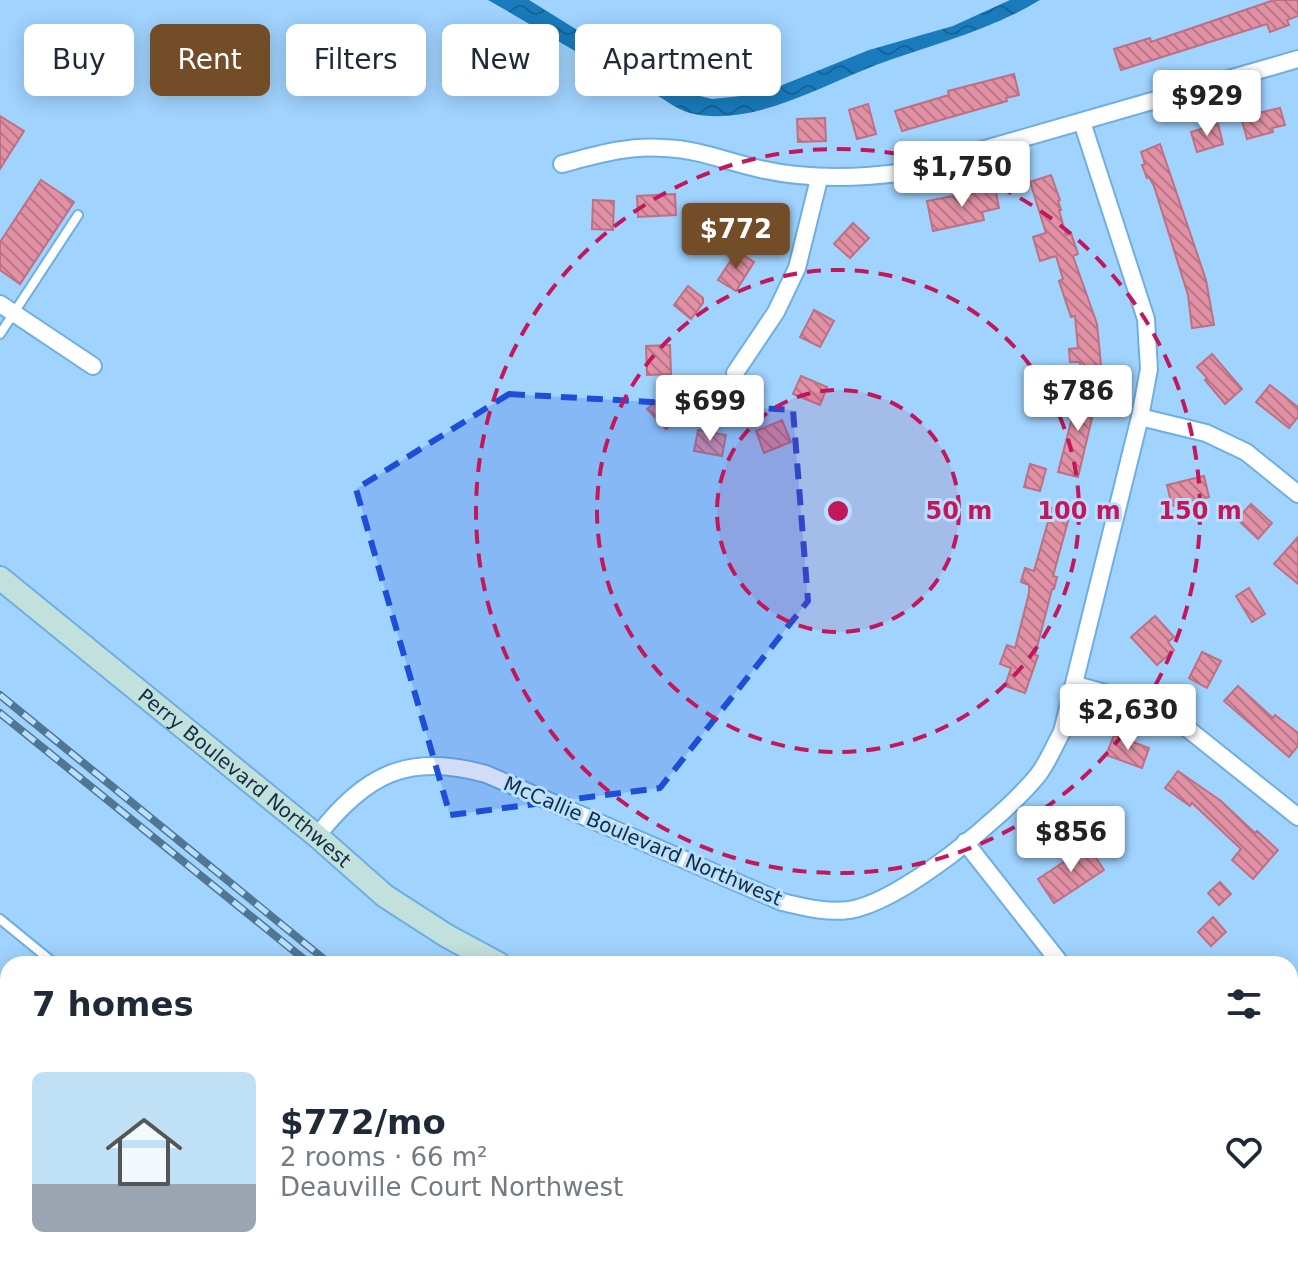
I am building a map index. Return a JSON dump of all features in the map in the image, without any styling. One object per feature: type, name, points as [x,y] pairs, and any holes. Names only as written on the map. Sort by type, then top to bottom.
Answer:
[{"type":"street","points":[[562,164],[611,150],[663,147],[695,151],[760,170],[819,179],[905,172],[1298,59]]},
{"type":"street","name":"McCallie Boulevard Northwest","points":[[317,836],[341,805],[370,783],[400,770],[436,765],[459,767],[486,774],[782,902],[812,910],[849,910],[884,899],[907,886],[1012,804],[1040,772],[1062,732],[1076,685],[1149,369],[1146,319],[1082,122]]},
{"type":"street","points":[[735,373],[776,312],[797,268],[819,179]]},
{"type":"street","points":[[7,309],[93,366]]},
{"type":"street","points":[[1140,417],[1206,433],[1246,452],[1298,494]]},
{"type":"street","name":"Perry Boulevard Northwest","points":[[0,578],[317,836],[385,896],[484,956]]},
{"type":"street","points":[[1076,685],[1138,702],[1178,721],[1298,817]]},
{"type":"street","points":[[965,842],[1055,956]]},
{"type":"lane","points":[[0,334],[7,309],[78,215]]},
{"type":"lane","points":[[0,919],[45,956]]},
{"type":"highlighted area","points":[[509,394],[793,410],[808,601],[660,788],[450,815],[356,489]]},
{"type":"water","points":[[488,0],[529,0],[575,29],[575,51],[559,42],[559,24],[529,24]]},
{"type":"water","points":[[1010,0],[1040,0],[980,29],[761,110],[713,116],[678,108],[658,96],[712,99],[781,96],[781,86],[869,50],[953,26]]},
{"type":"building","points":[[1274,0],[1298,0],[1298,16],[1287,20],[1289,25],[1270,32],[1267,24],[1121,70],[1114,49],[1150,38],[1151,42]]},
{"type":"building","points":[[1014,74],[1019,95],[902,131],[895,111],[949,95],[948,91]]},
{"type":"building","points":[[868,104],[876,134],[857,139],[849,110]]},
{"type":"building","points":[[1280,108],[1285,125],[1272,128],[1273,132],[1247,139],[1241,117]]},
{"type":"building","points":[[0,116],[24,131],[0,169]]},
{"type":"building","points":[[825,118],[826,141],[798,142],[797,119]]},
{"type":"building","points":[[1218,124],[1223,144],[1197,152],[1191,132]]},
{"type":"building","points":[[1160,144],[1206,280],[1214,325],[1192,328],[1188,295],[1154,186],[1142,165],[1145,164],[1141,152]]},
{"type":"building","points":[[1051,175],[1060,200],[1059,210],[1066,235],[1071,233],[1078,254],[1073,256],[1097,324],[1101,365],[1080,367],[1080,362],[1070,362],[1069,349],[1078,348],[1075,316],[1071,317],[1059,281],[1063,279],[1056,256],[1040,261],[1033,237],[1046,233],[1030,182]]},
{"type":"building","points":[[41,180],[74,202],[20,284],[0,270],[0,242]]},
{"type":"building","points":[[995,188],[999,208],[982,212],[984,220],[933,231],[927,201]]},
{"type":"building","points":[[675,194],[676,215],[638,217],[637,196]]},
{"type":"building","points":[[593,200],[614,201],[613,230],[592,229]]},
{"type":"building","points":[[853,223],[869,238],[850,258],[834,244]]},
{"type":"building","points":[[737,251],[754,262],[736,291],[718,280]]},
{"type":"building","points":[[688,286],[703,298],[703,303],[691,319],[674,305]]},
{"type":"building","points":[[814,310],[834,321],[820,347],[800,337]]},
{"type":"building","points":[[670,345],[671,374],[647,375],[646,346]]},
{"type":"building","points":[[1212,354],[1242,389],[1225,404],[1197,367]]},
{"type":"building","points":[[801,376],[827,387],[820,405],[793,394]]},
{"type":"building","points":[[1270,385],[1298,407],[1298,417],[1289,428],[1256,402]]},
{"type":"building","points":[[1080,387],[1098,393],[1078,477],[1058,472]]},
{"type":"building","points":[[664,394],[682,414],[666,429],[647,409]]},
{"type":"building","points":[[782,420],[791,442],[764,453],[756,431]]},
{"type":"building","points":[[698,430],[726,435],[722,456],[694,451]]},
{"type":"building","points":[[1030,464],[1046,469],[1040,491],[1024,487]]},
{"type":"building","points":[[1204,476],[1209,497],[1172,506],[1167,485]]},
{"type":"building","points":[[1251,504],[1272,523],[1258,539],[1237,519]]},
{"type":"building","points":[[1052,508],[1070,514],[1053,576],[1057,577],[1035,655],[1038,656],[1025,693],[1005,686],[1011,668],[1000,664],[1007,645],[1015,648],[1029,593],[1029,585],[1021,582],[1025,568],[1034,571]]},
{"type":"building","points":[[1298,537],[1298,584],[1274,564]]},
{"type":"building","points":[[1249,588],[1265,614],[1252,622],[1236,596]]},
{"type":"building","points":[[1155,616],[1174,637],[1168,642],[1174,650],[1157,665],[1131,637]]},
{"type":"building","points":[[1202,652],[1221,661],[1207,688],[1189,678]]},
{"type":"building","points":[[1238,686],[1273,718],[1275,715],[1298,733],[1298,746],[1289,757],[1224,701]]},
{"type":"building","points":[[1114,735],[1149,748],[1142,768],[1106,755]]},
{"type":"building","points":[[1178,771],[1221,801],[1278,850],[1253,879],[1232,860],[1241,849],[1192,803],[1190,806],[1165,788]]},
{"type":"building","points":[[1088,846],[1104,870],[1054,903],[1038,879]]},
{"type":"building","points":[[1220,882],[1231,894],[1219,905],[1208,893]]},
{"type":"building","points":[[1213,917],[1226,932],[1211,946],[1198,932]]},
{"type":"railway","points":[[0,695],[320,956]]},
{"type":"railway","points":[[0,713],[300,956]]}]
